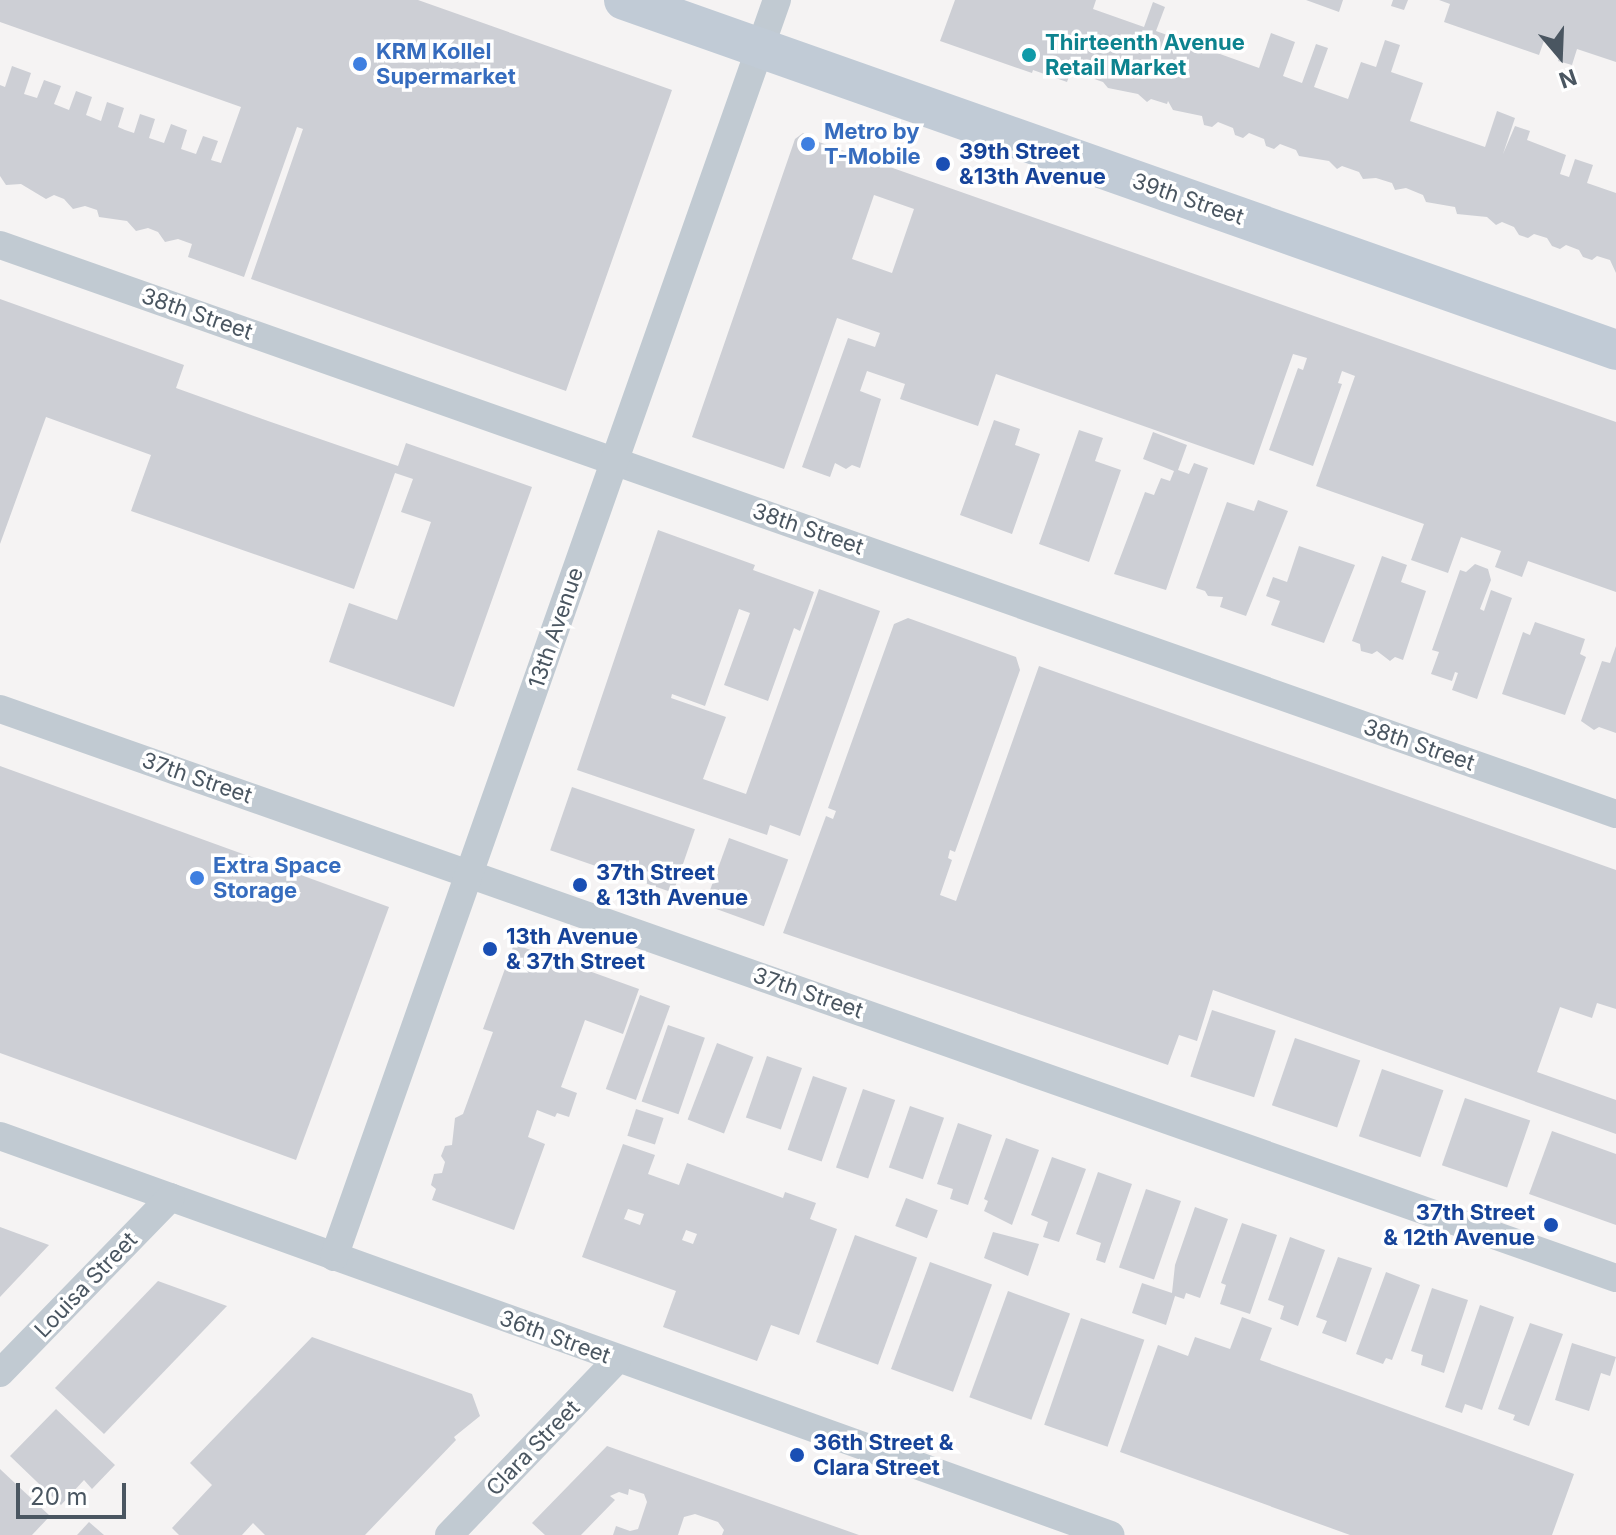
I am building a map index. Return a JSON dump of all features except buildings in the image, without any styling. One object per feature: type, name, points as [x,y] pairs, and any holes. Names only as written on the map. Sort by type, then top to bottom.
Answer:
[{"type":"main road","name":"39th Street","points":[[624,0],[1616,350]]},
{"type":"street","name":"13th Avenue","points":[[334,1257],[777,0]]},
{"type":"street","name":"38th Street","points":[[0,245],[1616,814]]},
{"type":"street","name":"37th Street","points":[[0,709],[1616,1278]]},
{"type":"street","name":"36th Street","points":[[0,1136],[617,1360],[1066,1528],[1111,1535]]},
{"type":"street","name":"Louisa Street","points":[[0,1373],[171,1197]]},
{"type":"street","name":"Clara Street","points":[[449,1535],[617,1360]]},
{"type":"place","name":"Thirteenth Avenue Retail Market","points":[[1029,55]]},
{"type":"place","name":"KRM Kollel Supermarket","points":[[360,64]]},
{"type":"place","name":"Metro by T-Mobile","points":[[808,144]]},
{"type":"place","name":"39th Street &13th Avenue","points":[[943,164]]},
{"type":"place","name":"Extra Space Storage","points":[[197,878]]},
{"type":"place","name":"37th Street & 13th Avenue","points":[[580,885]]},
{"type":"place","name":"13th Avenue & 37th Street","points":[[490,949]]},
{"type":"place","name":"37th Street & 12th Avenue","points":[[1551,1225]]},
{"type":"place","name":"36th Street & Clara Street","points":[[797,1455]]}]
